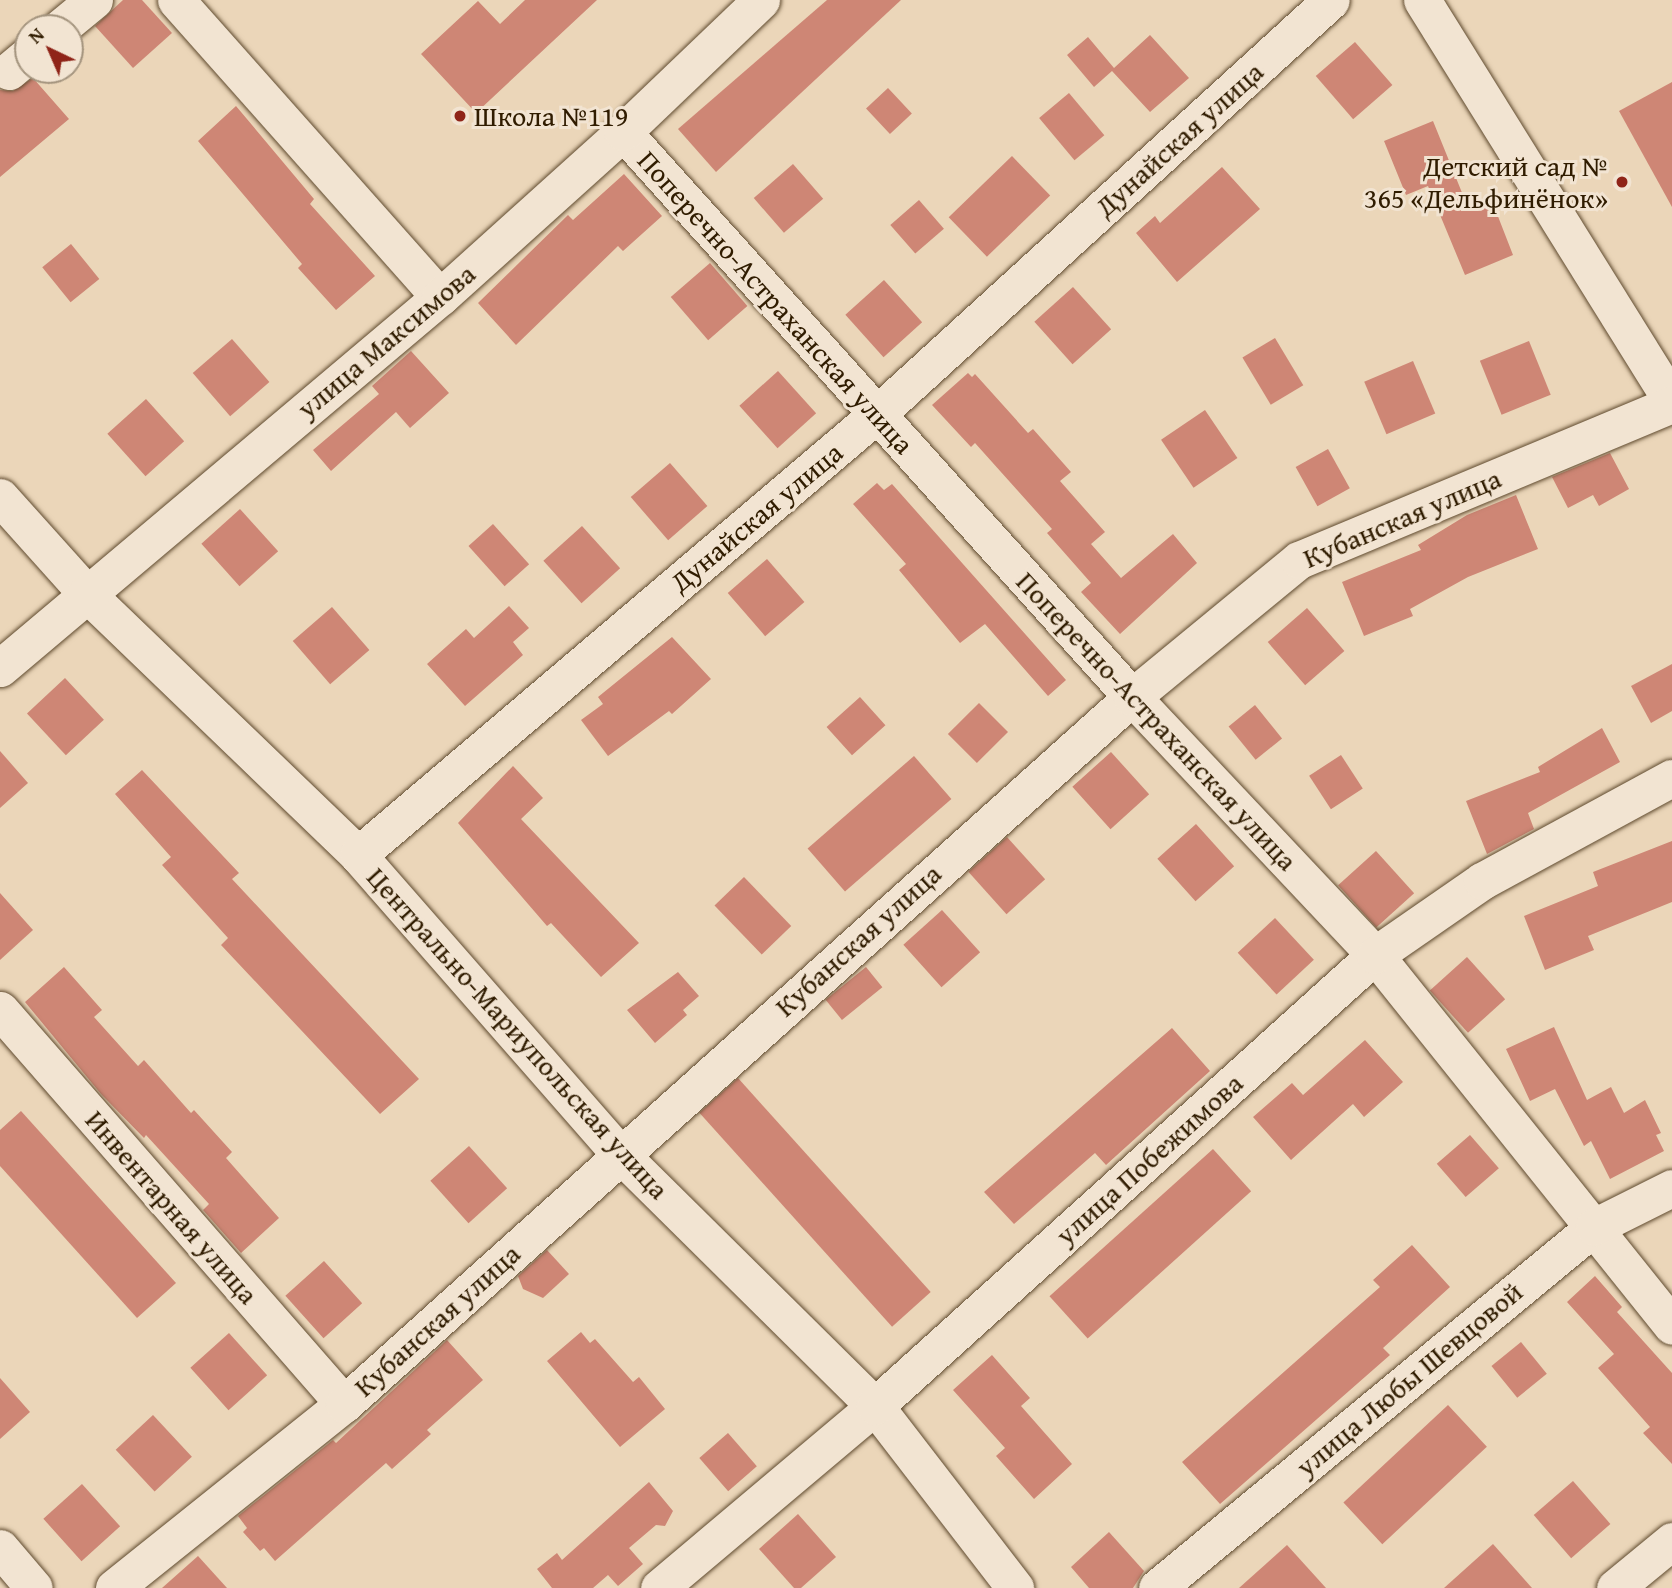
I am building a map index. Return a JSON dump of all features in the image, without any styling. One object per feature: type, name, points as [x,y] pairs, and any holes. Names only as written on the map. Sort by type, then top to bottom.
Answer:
[{"type":"street","points":[[77,14],[94,0]]},
{"type":"street","points":[[176,0],[440,297]]},
{"type":"street","name":"улица Максимова","points":[[0,668],[440,297],[623,132],[761,0]]},
{"type":"street","name":"Дунайская улица","points":[[358,855],[877,414],[1331,0]]},
{"type":"street","points":[[1422,0],[1672,403]]},
{"type":"street","name":"Поперечно-Астраханская улица","points":[[623,132],[1132,697],[1375,955],[1672,1326]]},
{"type":"street","name":"Кубанская улица","points":[[114,1588],[344,1404],[619,1153],[1132,697],[1299,560],[1672,403]]},
{"type":"street","name":"Центрально-Мариупольская улица","points":[[0,497],[86,593],[358,855],[619,1153],[875,1406],[1015,1588]]},
{"type":"street","name":"улица Побежимова","points":[[659,1588],[875,1406],[1375,955],[1482,881],[1672,778]]},
{"type":"street","name":"Инвентарная улица","points":[[0,1010],[344,1404]]},
{"type":"street","name":"улица Любы Шевцовой","points":[[1157,1588],[1594,1227],[1672,1188]]},
{"type":"street","points":[[1615,1588],[1672,1541]]},
{"type":"street","points":[[0,1548],[34,1588]]},
{"type":"building","points":[[123,0],[142,0],[172,33],[133,68],[95,26]]},
{"type":"building","points":[[525,0],[597,0],[476,113],[421,54],[478,1],[500,24]]},
{"type":"building","points":[[827,0],[901,0],[716,172],[678,129]]},
{"type":"building","points":[[1150,35],[1189,78],[1150,112],[1112,71],[1094,87],[1067,55],[1088,37],[1114,68]]},
{"type":"building","points":[[1355,42],[1392,85],[1353,119],[1316,76]]},
{"type":"building","points":[[1672,82],[1672,207],[1619,111]]},
{"type":"building","points":[[24,84],[38,84],[69,119],[0,177],[0,90],[13,91]]},
{"type":"building","points":[[888,88],[912,114],[890,134],[866,108]]},
{"type":"building","points":[[1069,93],[1104,135],[1074,160],[1039,118]]},
{"type":"building","points":[[236,106],[314,199],[310,204],[375,276],[336,310],[298,268],[302,264],[198,141]]},
{"type":"building","points":[[1433,121],[1469,210],[1492,201],[1513,255],[1465,275],[1428,186],[1406,195],[1384,141]]},
{"type":"building","points":[[1012,156],[1050,196],[987,257],[949,217]]},
{"type":"building","points":[[793,164],[823,199],[784,233],[754,198]]},
{"type":"building","points":[[1222,167],[1260,209],[1177,282],[1136,233],[1155,216],[1160,223]]},
{"type":"building","points":[[624,174],[662,216],[623,251],[618,246],[516,345],[478,303],[568,215],[573,220]]},
{"type":"building","points":[[919,200],[944,229],[915,254],[890,225]]},
{"type":"building","points":[[71,244],[99,279],[71,302],[42,267]]},
{"type":"building","points":[[710,263],[747,306],[708,340],[671,297]]},
{"type":"building","points":[[884,280],[922,322],[883,357],[845,315]]},
{"type":"building","points":[[1073,287],[1111,329],[1072,364],[1034,322]]},
{"type":"building","points":[[1275,338],[1303,385],[1271,405],[1242,358]]},
{"type":"building","points":[[232,339],[269,382],[230,416],[193,373]]},
{"type":"building","points":[[1529,341],[1551,395],[1502,415],[1480,361]]},
{"type":"building","points":[[411,351],[449,393],[410,428],[396,412],[331,471],[313,450],[379,394],[372,386]]},
{"type":"building","points":[[1413,361],[1435,413],[1386,434],[1364,382]]},
{"type":"building","points":[[778,371],[816,413],[777,448],[739,406]]},
{"type":"building","points":[[968,373],[972,377],[975,374],[1028,433],[1033,429],[1071,472],[1060,481],[1105,532],[1091,544],[1121,578],[1173,534],[1197,563],[1120,634],[1081,592],[1091,583],[1047,533],[1052,529],[975,443],[971,447],[932,405]]},
{"type":"building","points":[[146,399],[184,441],[145,476],[107,434]]},
{"type":"building","points":[[1205,410],[1237,458],[1193,488],[1161,440]]},
{"type":"building","points":[[1328,449],[1350,488],[1317,506],[1296,467]]},
{"type":"building","points":[[1610,453],[1629,489],[1599,506],[1593,495],[1568,508],[1552,477]]},
{"type":"building","points":[[670,463],[707,506],[668,540],[631,497]]},
{"type":"building","points":[[877,483],[884,490],[892,484],[1066,680],[1048,696],[985,624],[960,643],[899,570],[906,564],[853,504]]},
{"type":"building","points":[[1516,495],[1538,549],[1468,577],[1410,609],[1413,616],[1364,636],[1342,582],[1421,550],[1418,545],[1467,515]]},
{"type":"building","points":[[240,509],[278,551],[239,586],[201,544]]},
{"type":"building","points":[[493,524],[529,564],[505,586],[468,546]]},
{"type":"building","points":[[582,526],[620,568],[581,603],[543,561]]},
{"type":"building","points":[[767,559],[804,602],[765,636],[728,593]]},
{"type":"building","points":[[509,606],[529,628],[513,642],[523,655],[465,706],[427,664],[466,629],[474,638]]},
{"type":"building","points":[[332,607],[369,650],[330,684],[293,641]]},
{"type":"building","points":[[1307,608],[1344,651],[1305,685],[1268,642]]},
{"type":"building","points":[[672,637],[711,679],[672,714],[669,711],[608,756],[581,720],[603,704],[598,697]]},
{"type":"building","points":[[1672,664],[1672,711],[1651,723],[1631,686]]},
{"type":"building","points":[[65,678],[104,720],[66,755],[27,713]]},
{"type":"building","points":[[860,697],[885,725],[852,755],[827,727]]},
{"type":"building","points":[[979,703],[1008,732],[977,763],[948,734]]},
{"type":"building","points":[[1255,705],[1282,738],[1256,760],[1229,726]]},
{"type":"building","points":[[1602,728],[1620,762],[1528,813],[1534,829],[1487,854],[1466,801],[1540,772],[1538,767]]},
{"type":"building","points":[[0,751],[28,783],[0,808]]},
{"type":"building","points":[[1111,752],[1149,794],[1110,829],[1072,787]]},
{"type":"building","points":[[1341,755],[1363,789],[1331,809],[1309,776]]},
{"type":"building","points":[[914,756],[951,799],[845,892],[808,849]]},
{"type":"building","points":[[513,766],[543,798],[521,819],[639,943],[601,977],[551,923],[547,926],[458,823]]},
{"type":"building","points":[[142,770],[239,873],[232,879],[419,1079],[380,1114],[221,945],[228,938],[162,865],[171,857],[115,794]]},
{"type":"building","points":[[1196,824],[1234,866],[1195,901],[1157,859]]},
{"type":"building","points":[[1007,837],[1045,879],[1006,914],[968,872]]},
{"type":"building","points":[[1672,841],[1672,902],[1588,936],[1594,950],[1545,970],[1524,916],[1598,886],[1593,872]]},
{"type":"building","points":[[1376,851],[1414,893],[1376,927],[1338,885]]},
{"type":"building","points":[[744,877],[791,926],[762,954],[715,905]]},
{"type":"building","points":[[0,893],[33,930],[0,960]]},
{"type":"building","points":[[942,910],[980,952],[941,987],[903,945]]},
{"type":"building","points":[[1275,918],[1314,960],[1277,994],[1238,953]]},
{"type":"building","points":[[1467,957],[1505,999],[1468,1033],[1430,990]]},
{"type":"building","points":[[64,967],[102,1010],[94,1017],[138,1066],[144,1060],[191,1113],[194,1110],[232,1152],[226,1158],[279,1218],[241,1253],[203,1210],[209,1204],[146,1135],[144,1138],[101,1094],[25,1002]]},
{"type":"building","points":[[866,967],[882,987],[842,1020],[826,1000]]},
{"type":"building","points":[[678,972],[699,996],[683,1010],[687,1015],[655,1043],[627,1010]]},
{"type":"building","points":[[1554,1027],[1587,1100],[1611,1087],[1624,1113],[1645,1100],[1661,1133],[1656,1135],[1664,1151],[1610,1179],[1591,1141],[1584,1146],[1555,1089],[1530,1101],[1506,1049]]},
{"type":"building","points":[[1172,1028],[1210,1071],[1106,1165],[1095,1153],[1014,1224],[984,1192]]},
{"type":"building","points":[[1365,1040],[1403,1082],[1364,1117],[1353,1104],[1291,1160],[1253,1117],[1292,1083],[1303,1095]]},
{"type":"building","points":[[738,1078],[931,1292],[892,1327],[699,1113]]},
{"type":"building","points":[[21,1111],[176,1283],[137,1318],[0,1166],[0,1130]]},
{"type":"building","points":[[1470,1135],[1499,1168],[1466,1197],[1437,1164]]},
{"type":"building","points":[[469,1146],[507,1188],[468,1223],[430,1181]]},
{"type":"building","points":[[1213,1149],[1251,1191],[1088,1339],[1050,1296]]},
{"type":"building","points":[[1412,1245],[1450,1287],[1383,1348],[1390,1355],[1220,1504],[1182,1462],[1380,1287],[1373,1280]]},
{"type":"building","points":[[547,1250],[569,1274],[543,1298],[523,1289],[518,1276]]},
{"type":"building","points":[[324,1261],[362,1303],[323,1338],[285,1296]]},
{"type":"building","points":[[1595,1276],[1622,1307],[1617,1312],[1672,1373],[1672,1464],[1643,1433],[1650,1427],[1598,1368],[1614,1354],[1567,1302]]},
{"type":"building","points":[[581,1332],[590,1343],[595,1339],[633,1382],[639,1377],[665,1409],[620,1447],[547,1361]]},
{"type":"building","points":[[229,1333],[267,1375],[228,1410],[190,1368]]},
{"type":"building","points":[[447,1340],[483,1380],[427,1430],[431,1434],[392,1469],[386,1463],[275,1561],[264,1548],[260,1551],[243,1532],[247,1528],[238,1516],[333,1440],[336,1443]]},
{"type":"building","points":[[1521,1342],[1547,1374],[1517,1398],[1491,1366]]},
{"type":"building","points":[[992,1355],[1030,1398],[1021,1406],[1072,1464],[1034,1499],[996,1456],[1005,1448],[953,1390]]},
{"type":"building","points":[[0,1378],[30,1412],[0,1439]]},
{"type":"building","points":[[1448,1405],[1487,1447],[1382,1544],[1343,1503]]},
{"type":"building","points":[[153,1415],[192,1457],[155,1491],[116,1450]]},
{"type":"building","points":[[728,1433],[757,1466],[728,1491],[699,1458]]},
{"type":"building","points":[[1573,1481],[1610,1524],[1571,1558],[1534,1515]]},
{"type":"building","points":[[649,1482],[673,1511],[665,1526],[656,1525],[629,1548],[643,1564],[618,1586],[608,1575],[593,1588],[552,1588],[537,1569],[557,1553],[562,1560]]},
{"type":"building","points":[[82,1484],[120,1526],[81,1561],[43,1519]]},
{"type":"building","points":[[798,1514],[836,1557],[801,1588],[794,1588],[759,1549]]},
{"type":"building","points":[[1109,1532],[1144,1571],[1133,1588],[1089,1588],[1071,1567]]},
{"type":"building","points":[[1493,1544],[1532,1588],[1444,1588]]},
{"type":"building","points":[[1287,1545],[1326,1588],[1239,1588]]},
{"type":"building","points":[[198,1556],[227,1588],[162,1588]]},
{"type":"place","name":"Школа №119","points":[[460,116]]},
{"type":"place","name":"Детский сад № 365 «Дельфинёнок»","points":[[1622,182]]}]
